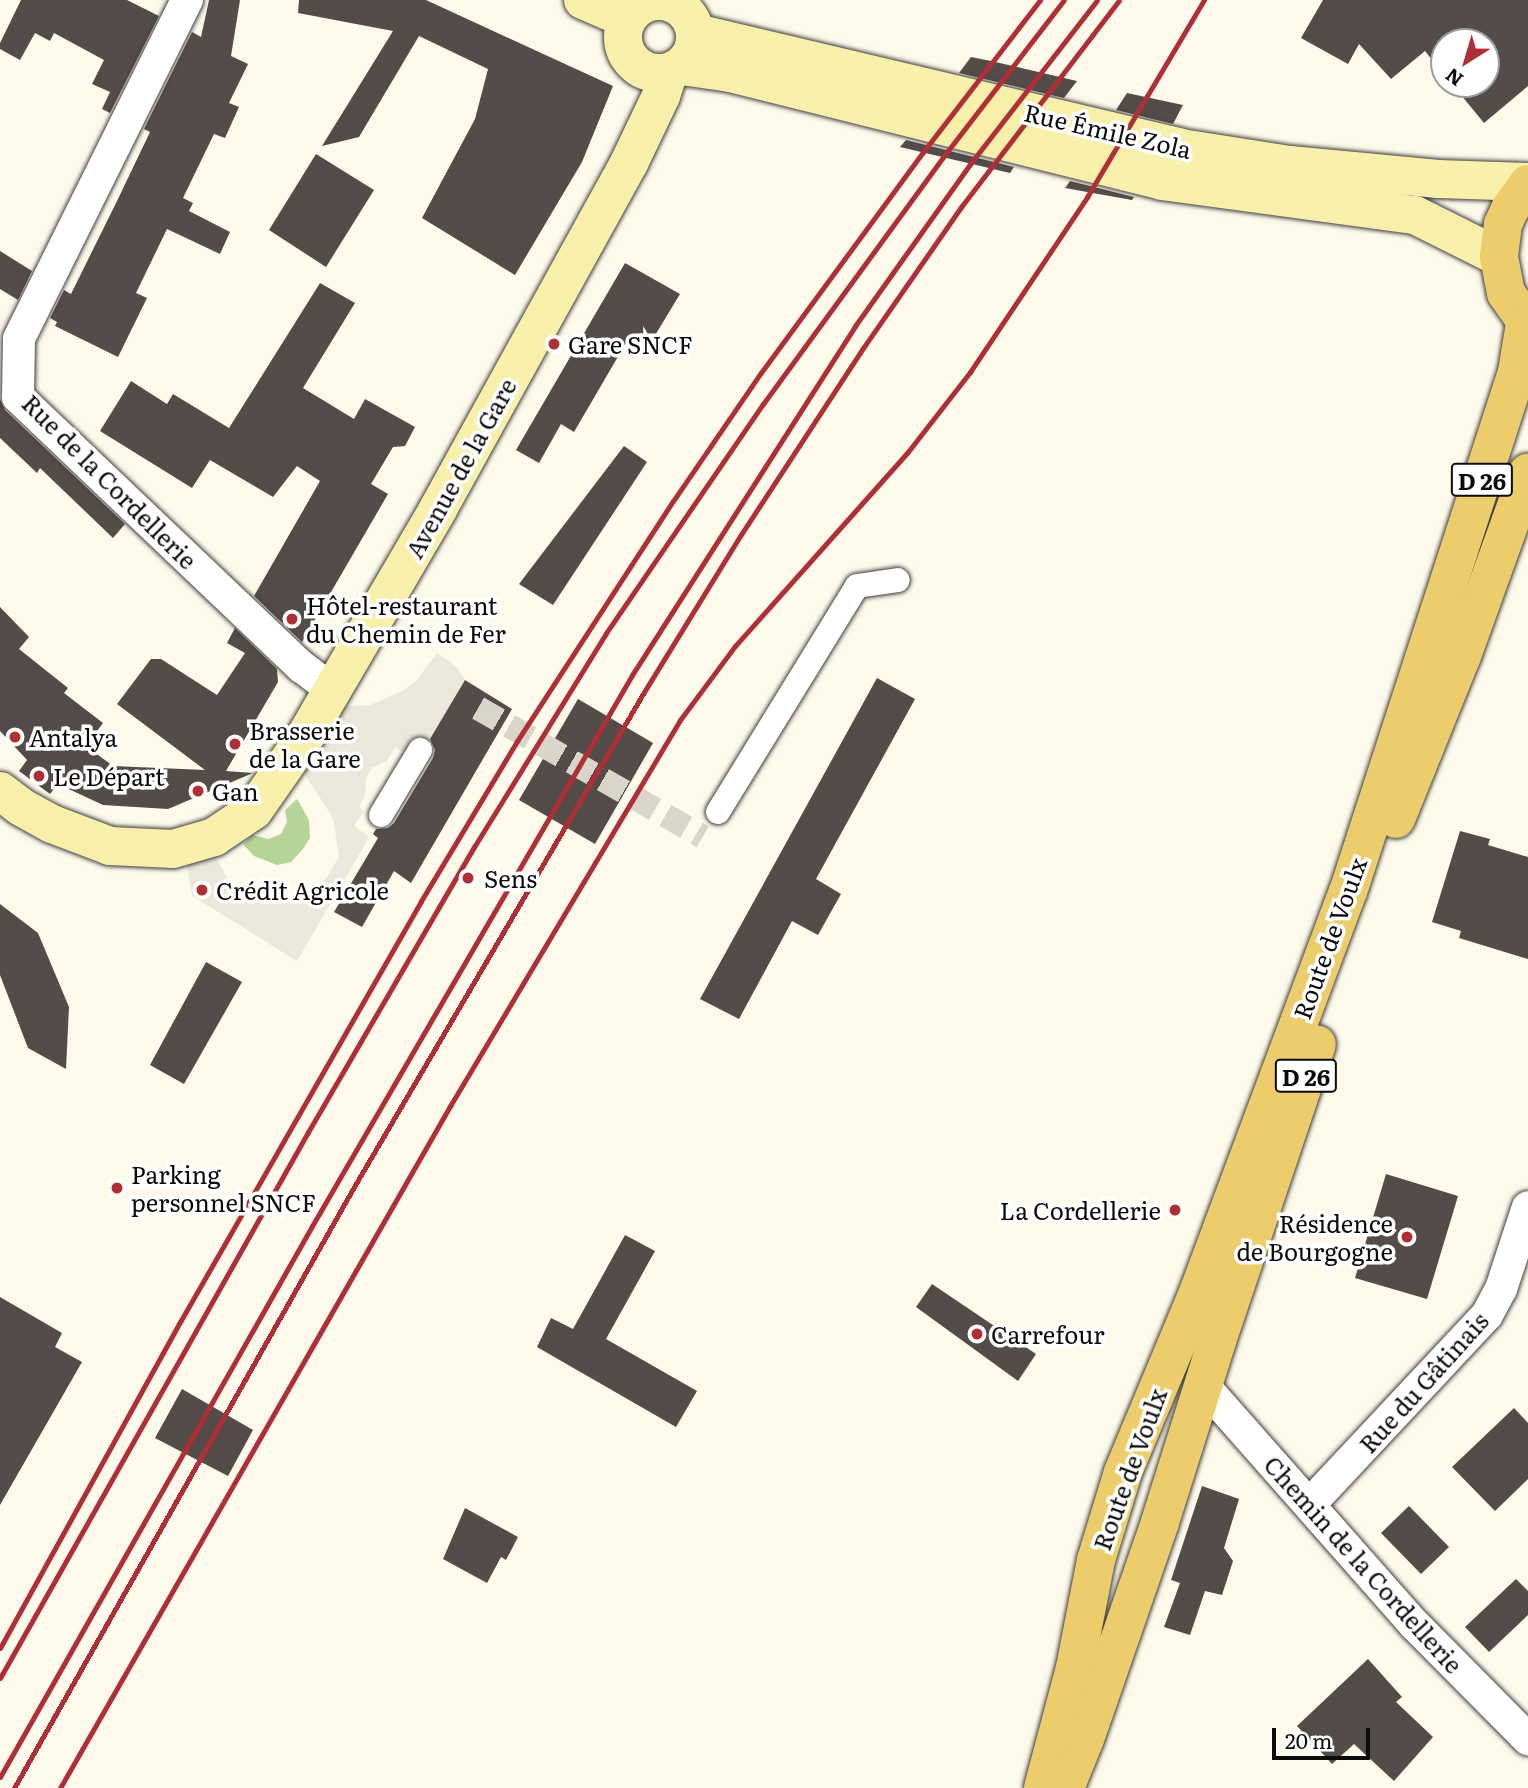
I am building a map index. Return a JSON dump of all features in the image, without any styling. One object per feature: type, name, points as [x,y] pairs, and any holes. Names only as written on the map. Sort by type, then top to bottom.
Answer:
[{"type":"main road","points":[[583,0],[627,19]]},
{"type":"main road","points":[[664,0],[682,8],[689,15],[682,57],[644,70],[634,64],[623,43],[627,19],[647,2],[664,0]]},
{"type":"main road","name":"Avenue de la Gare","points":[[0,791],[20,807],[52,824],[110,845],[173,849],[214,836],[254,810],[289,764],[438,509],[629,163],[682,57]]},
{"type":"main road","name":"Rue Émile Zola","points":[[682,57],[912,85],[1181,148],[1276,163],[1438,179],[1528,183]]},
{"type":"main road","name":"Rue Émile Zola","points":[[682,57],[730,73],[1162,181],[1415,215],[1499,257]]},
{"type":"main road","points":[[1527,324],[1506,293],[1499,257],[1503,224],[1528,183]]},
{"type":"main road","name":"Route de Voulx","points":[[1043,1788],[1075,1668],[1096,1560],[1123,1472],[1198,1295],[1255,1133],[1348,892],[1517,372],[1527,324]]},
{"type":"main road","name":"Route de Voulx","points":[[1065,1788],[1085,1739],[1277,1161],[1383,853],[1462,656],[1528,473]]},
{"type":"street","name":"Rue de la Cordellerie","points":[[187,0],[19,339],[18,397],[302,667],[333,690]]},
{"type":"street","points":[[718,813],[857,586],[898,580]]},
{"type":"street","points":[[381,815],[420,750]]},
{"type":"street","name":"Rue du Gâtinais","points":[[1310,1504],[1487,1315],[1501,1289],[1528,1207]]},
{"type":"street","name":"Chemin de la Cordellerie","points":[[1204,1386],[1415,1625],[1528,1739]]},
{"type":"green space","points":[[297,799],[309,820],[310,838],[303,849],[291,862],[277,865],[254,856],[243,844],[253,835],[268,839],[281,834],[287,822],[285,810]]},
{"type":"shaded area","points":[[437,653],[456,666],[465,680],[427,744],[403,752],[395,747],[387,761],[372,768],[366,779],[365,795],[359,807],[364,811],[354,826],[368,836],[367,841],[297,961],[192,896],[185,852],[208,843],[231,885],[255,899],[280,902],[313,890],[328,876],[339,856],[333,818],[299,765],[334,707],[370,705],[403,691],[416,681]]},
{"type":"building","points":[[21,0],[127,0],[159,16],[110,113],[102,109],[110,92],[92,84],[104,60],[54,33],[50,41],[35,33],[20,60],[0,49],[0,43]]},
{"type":"building","points":[[209,0],[240,0],[231,56],[248,64],[229,103],[239,107],[225,138],[214,134],[183,198],[193,203],[189,211],[230,232],[220,254],[167,229],[136,293],[147,298],[118,357],[55,326],[57,322],[50,318],[64,290],[71,294],[150,132],[144,129],[192,32],[201,37]]},
{"type":"building","points":[[299,0],[426,0],[613,86],[582,162],[515,275],[422,218],[475,119],[488,69],[419,36],[359,137],[322,146],[393,31],[298,13]]},
{"type":"building","points":[[1323,0],[1528,0],[1528,86],[1484,123],[1463,98],[1500,98],[1500,28],[1430,28],[1430,57],[1425,51],[1391,79],[1359,44],[1348,64],[1301,38]]},
{"type":"building","points":[[971,57],[1077,81],[1064,98],[959,73]]},
{"type":"building","points":[[1127,93],[1183,105],[1173,124],[1116,110]]},
{"type":"building","points":[[906,140],[1014,167],[1010,173],[900,147]]},
{"type":"building","points":[[316,154],[374,190],[326,267],[269,230]]},
{"type":"building","points":[[1070,181],[1134,197],[1132,200],[1065,188]]},
{"type":"building","points":[[0,251],[32,271],[18,300],[0,289]]},
{"type":"building","points":[[625,263],[680,294],[648,347],[630,336],[574,432],[561,424],[539,463],[516,450]]},
{"type":"building","points":[[320,283],[355,303],[303,388],[354,419],[365,399],[415,427],[405,446],[393,447],[371,484],[388,494],[302,642],[254,596],[320,481],[297,466],[273,497],[210,460],[192,488],[100,431],[131,381],[167,404],[173,394],[229,428]]},
{"type":"building","points":[[0,399],[5,410],[125,524],[113,538],[40,468],[37,473],[0,438]]},
{"type":"building","points":[[624,446],[647,462],[553,605],[519,584]]},
{"type":"building","points":[[0,607],[29,637],[19,649],[68,688],[64,693],[103,723],[86,746],[113,766],[205,770],[117,704],[151,659],[161,659],[217,695],[245,653],[227,643],[235,628],[277,669],[278,682],[226,771],[253,773],[168,809],[103,805],[58,784],[50,794],[19,771],[27,760],[0,731]]},
{"type":"building","points":[[877,678],[915,699],[816,879],[841,894],[818,935],[792,921],[739,1019],[700,999]]},
{"type":"building","points":[[465,680],[512,709],[411,883],[394,871],[362,927],[334,912],[378,838],[373,834],[376,829],[388,828],[394,823],[433,758],[435,750],[430,739]]},
{"type":"building","points":[[578,699],[653,743],[595,844],[519,800]]},
{"type":"building","points":[[1460,831],[1490,839],[1488,845],[1528,857],[1528,959],[1459,938],[1461,931],[1432,922]]},
{"type":"building","points":[[0,904],[38,933],[69,1007],[66,1069],[28,1048],[0,975]]},
{"type":"building","points":[[206,962],[242,982],[184,1084],[150,1065]]},
{"type":"building","name":"Résidence de Bourgogne","points":[[1386,1174],[1458,1196],[1427,1299],[1355,1278]]},
{"type":"building","points":[[625,1235],[655,1251],[606,1339],[697,1391],[676,1427],[537,1347],[551,1318],[573,1329]]},
{"type":"building","points":[[932,1284],[1036,1354],[1018,1381],[916,1307]]},
{"type":"building","points":[[0,1297],[62,1333],[55,1347],[82,1362],[0,1505]]},
{"type":"building","points":[[182,1389],[253,1430],[228,1476],[155,1438]]},
{"type":"building","points":[[1514,1408],[1528,1423],[1528,1479],[1495,1511],[1452,1467]]},
{"type":"building","points":[[1202,1486],[1239,1499],[1224,1548],[1233,1561],[1222,1595],[1205,1591],[1190,1635],[1164,1627],[1180,1583],[1171,1580]]},
{"type":"building","points":[[1409,1506],[1449,1547],[1421,1574],[1381,1533]]},
{"type":"building","points":[[465,1508],[518,1537],[506,1560],[501,1557],[487,1583],[443,1559]]},
{"type":"building","points":[[1516,1579],[1528,1591],[1528,1615],[1489,1652],[1465,1627]]},
{"type":"building","points":[[1368,1659],[1402,1697],[1396,1702],[1433,1737],[1394,1781],[1354,1744],[1332,1764],[1297,1726]]},
{"type":"tunnel","points":[[478,708],[703,837]]},
{"type":"railway","points":[[0,1648],[180,1322],[421,901],[517,741],[673,501],[760,374],[923,152],[1040,0]]},
{"type":"railway","points":[[0,1678],[308,1132],[474,847],[606,633],[763,404],[943,157],[1064,0]]},
{"type":"railway","points":[[0,1777],[312,1226],[632,675],[855,326],[970,164],[1097,0]]},
{"type":"railway","points":[[14,1788],[355,1185],[644,692],[740,536],[863,348],[961,207],[1119,0]]},
{"type":"railway","points":[[60,1788],[450,1106],[680,720],[735,646],[907,453],[970,372],[1087,197],[1204,0]]},
{"type":"place","name":"Gare SNCF","points":[[554,344]]},
{"type":"place","name":"Hôtel-restaurant du Chemin de Fer","points":[[292,619]]},
{"type":"place","name":"Antalya","points":[[15,737]]},
{"type":"place","name":"Brasserie de la Gare","points":[[235,744]]},
{"type":"place","name":"Le Départ","points":[[39,776]]},
{"type":"place","name":"Gan","points":[[198,791]]},
{"type":"place","name":"Sens","points":[[468,878]]},
{"type":"place","name":"Crédit Agricole","points":[[202,890]]},
{"type":"place","name":"Parking personnel SNCF","points":[[117,1188]]},
{"type":"place","name":"La Cordellerie","points":[[1175,1210]]},
{"type":"place","name":"Résidence de Bourgogne","points":[[1407,1237]]},
{"type":"place","name":"Carrefour","points":[[977,1334]]}]
